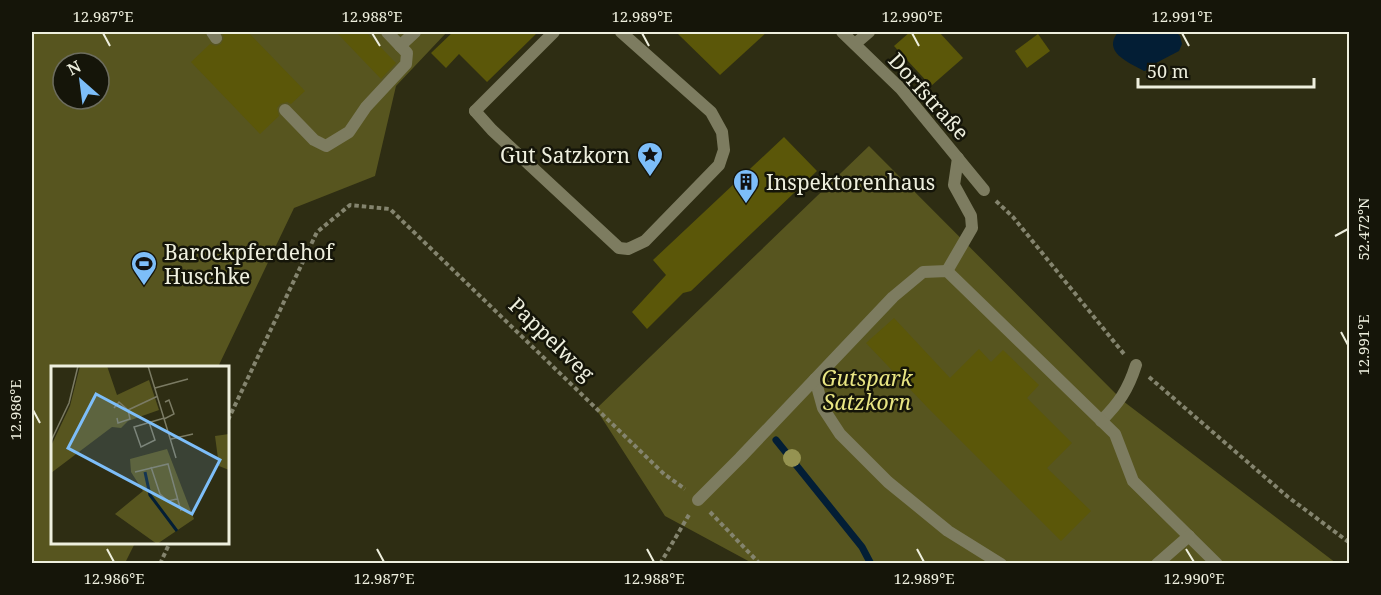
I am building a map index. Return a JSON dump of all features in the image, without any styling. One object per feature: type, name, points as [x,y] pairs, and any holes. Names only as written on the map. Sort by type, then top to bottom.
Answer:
[{"type":"street","points":[[285,110],[314,140],[326,146],[349,132],[366,107],[406,64],[406,53],[387,32]]},
{"type":"street","points":[[400,46],[415,32]]},
{"type":"street","points":[[554,32],[475,111],[492,130],[619,248],[628,249],[645,241],[719,165],[724,150],[722,132],[711,112],[621,32]]},
{"type":"street","name":"Dorfstraße","points":[[842,32],[901,89],[984,190]]},
{"type":"street","points":[[855,44],[869,32]]},
{"type":"street","points":[[947,271],[972,228],[971,216],[954,185],[958,158]]},
{"type":"street","points":[[698,500],[892,297],[923,272],[947,271],[1115,434],[1133,481],[1217,564]]},
{"type":"street","points":[[1101,421],[1116,406],[1130,384],[1136,365]]},
{"type":"street","points":[[815,379],[823,408],[840,434],[880,474],[948,531],[1001,564]]},
{"type":"street","points":[[1157,564],[1189,536]]},
{"type":"path","points":[[984,190],[1013,217],[1113,342],[1136,365],[1288,497],[1350,543]]},
{"type":"path","name":"Pappelweg","points":[[230,416],[317,232],[350,205],[390,209],[664,474],[698,500],[760,564]]},
{"type":"path","points":[[660,564],[698,500]]},
{"type":"path","points":[[160,564],[170,544]]},
{"type":"green space","name":"Barockpferdehof Huschke","points":[[32,32],[447,32],[396,86],[375,176],[294,208],[218,366],[51,366],[51,544],[134,544],[125,563],[32,563]]},
{"type":"green space","name":"Gutspark Satzkorn","points":[[869,146],[1123,401],[1336,563],[752,563],[665,516],[596,409]]},
{"type":"water","points":[[1118,32],[1176,32],[1182,44],[1179,51],[1144,71],[1119,56],[1115,51],[1113,45]]},
{"type":"building","points":[[222,32],[248,32],[305,91],[291,104],[287,102],[280,104],[277,108],[279,116],[260,134],[191,62],[210,44],[216,46],[221,44],[224,38]]},
{"type":"building","points":[[336,32],[366,32],[396,63],[381,79]]},
{"type":"building","points":[[453,32],[538,32],[487,82],[459,54],[446,68],[431,53]]},
{"type":"building","points":[[676,32],[767,32],[720,75]]},
{"type":"building","points":[[910,32],[939,32],[963,58],[931,86],[894,46]]},
{"type":"building","points":[[1038,34],[1050,51],[1027,68],[1015,51]]},
{"type":"building","name":"Inspektorenhaus","points":[[784,137],[817,171],[691,291],[683,293],[647,329],[632,312],[666,275],[653,260]]},
{"type":"building","points":[[894,318],[950,378],[979,349],[991,362],[1003,350],[1039,385],[1027,398],[1072,443],[1047,468],[1091,511],[1061,541],[866,343]]},
{"type":"waterway","points":[[776,440],[862,547],[871,564]]},
{"type":"place","name":"Gut Satzkorn","points":[[650,178]]},
{"type":"place","name":"Inspektorenhaus","points":[[746,205]]},
{"type":"place","name":"Barockpferdehof Huschke","points":[[144,287]]}]
